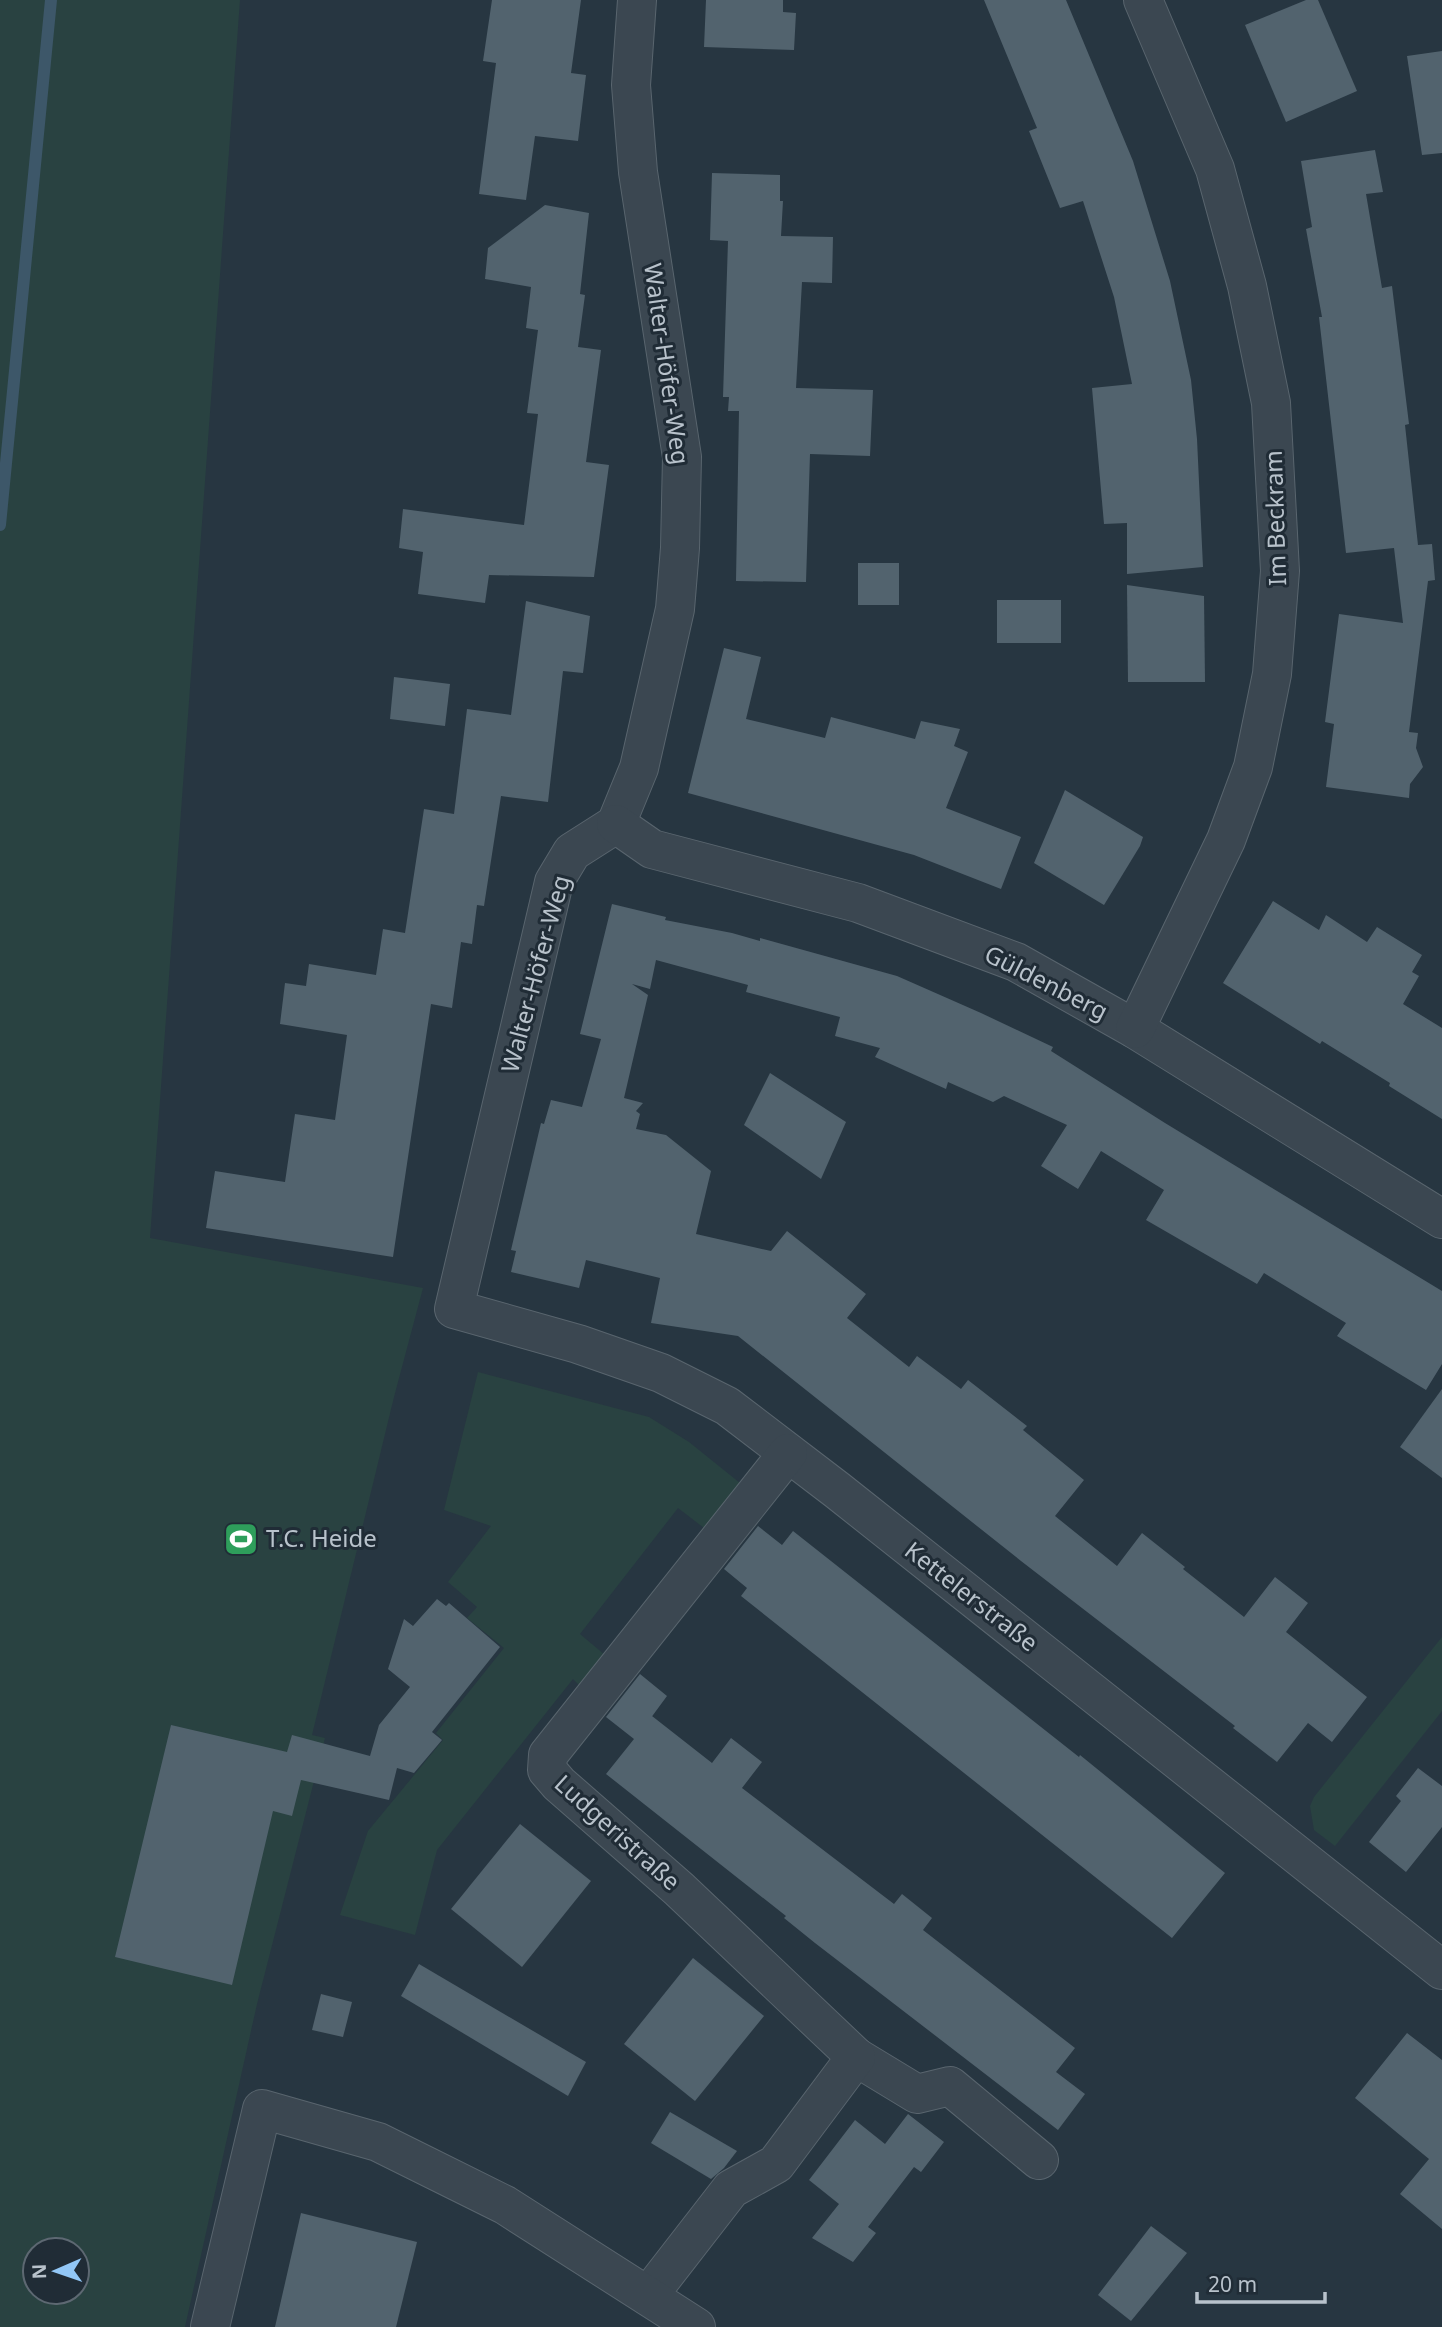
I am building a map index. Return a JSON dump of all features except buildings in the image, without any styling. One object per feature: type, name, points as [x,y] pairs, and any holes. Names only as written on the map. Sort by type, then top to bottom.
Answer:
[{"type":"street","name":"Walter-Höfer-Weg","points":[[454,1309],[554,882],[572,852],[616,824],[639,768],[676,609],[682,457],[638,172],[631,85],[637,0]]},
{"type":"street","name":"Im Beckram","points":[[1135,1029],[1226,840],[1253,766],[1272,674],[1280,571],[1271,403],[1247,286],[1215,169],[1143,0]]},
{"type":"street","name":"Güldenberg","points":[[616,824],[652,849],[859,903],[1016,962],[1135,1029],[1442,1219]]},
{"type":"street","name":"Kettelerstraße","points":[[454,1309],[578,1345],[661,1373],[727,1406],[1442,1970]]},
{"type":"street","name":"Ludgeristraße","points":[[788,1453],[548,1755],[547,1770],[559,1784],[680,1889],[856,2057],[917,2094],[950,2086],[1039,2160]]},
{"type":"street","points":[[648,2296],[731,2189],[776,2164],[856,2057]]},
{"type":"street","points":[[210,2327],[262,2109],[378,2142],[505,2205],[696,2327]]},
{"type":"green space","points":[[0,0],[240,0],[150,1238],[423,1288],[312,1735],[325,1738],[257,2004],[185,2327],[0,2327]]},
{"type":"green space","points":[[478,1372],[649,1417],[689,1442],[740,1483],[704,1528],[678,1508],[580,1634],[605,1655],[580,1686],[573,1679],[437,1850],[415,1935],[340,1915],[368,1831],[443,1740],[436,1733],[504,1648],[467,1618],[477,1607],[448,1582],[491,1526],[444,1510]]},
{"type":"green space","points":[[1442,1637],[1442,1711],[1335,1846],[1314,1830],[1310,1806],[1314,1797]]},
{"type":"waterway","points":[[0,525],[51,0]]},
{"type":"place","name":"T.C. Heide","points":[[241,1539]]}]
